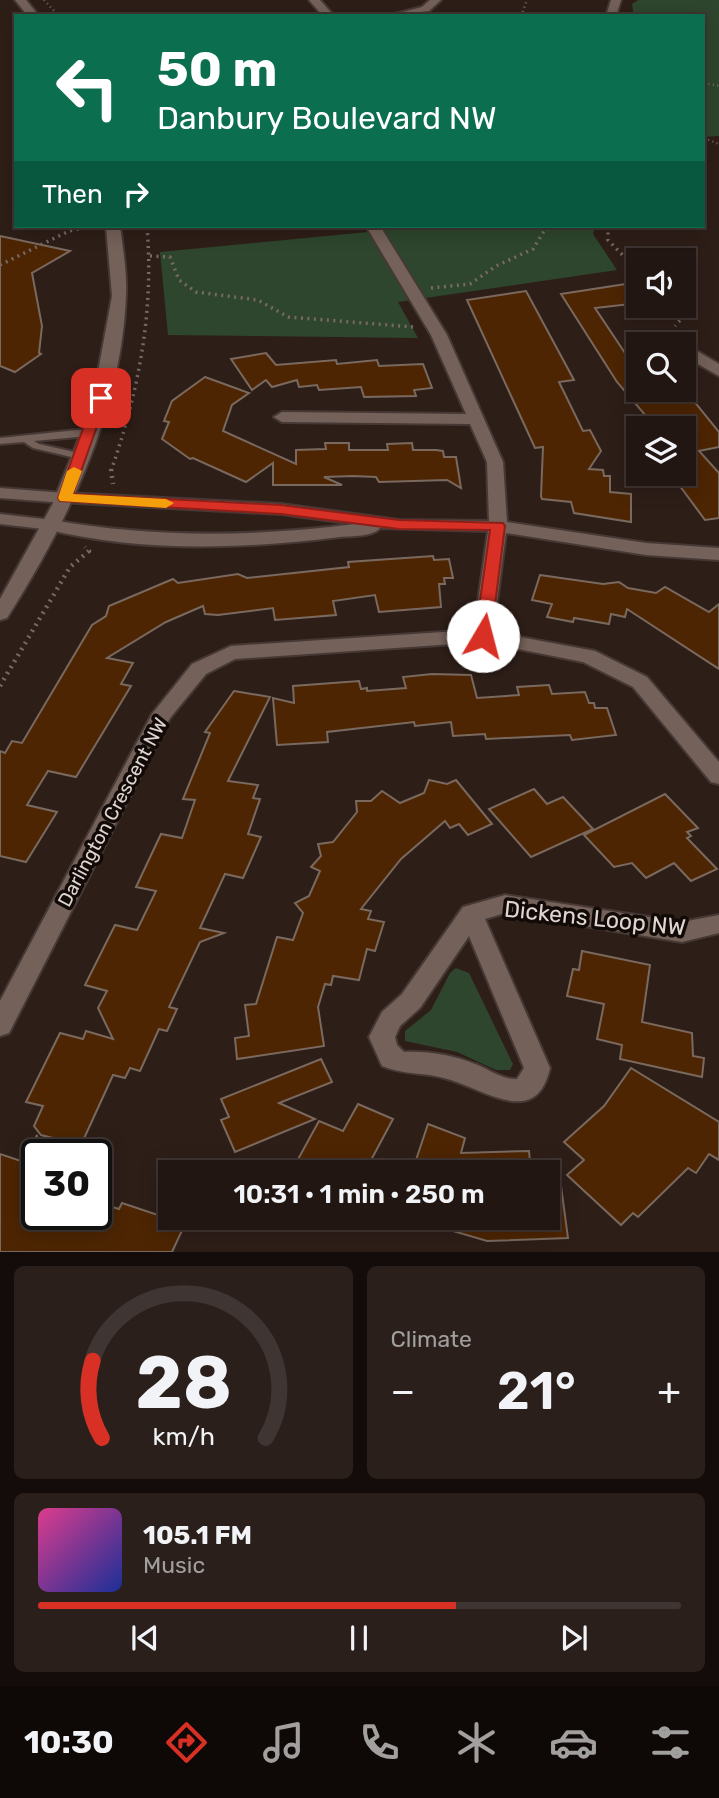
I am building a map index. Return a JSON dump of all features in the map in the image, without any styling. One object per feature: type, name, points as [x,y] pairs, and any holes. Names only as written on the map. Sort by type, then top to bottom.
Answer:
[{"type":"street","points":[[20,0],[32,14]]},
{"type":"street","points":[[314,0],[327,14]]},
{"type":"street","points":[[402,14],[425,9],[436,0]]},
{"type":"street","points":[[0,614],[65,498],[101,398],[119,305],[113,228]]},
{"type":"street","points":[[374,228],[439,334],[495,463],[498,526],[483,636]]},
{"type":"street","points":[[696,357],[719,371]]},
{"type":"street","points":[[282,417],[476,419]]},
{"type":"street","points":[[0,493],[281,509],[399,525],[498,526],[646,550],[719,554]]},
{"type":"street","points":[[0,519],[52,525],[87,533],[183,540],[280,540],[399,525]]},
{"type":"street","name":"Darlington Crescent NW","points":[[0,1025],[162,714],[199,669],[231,653],[483,636],[589,656],[640,682],[719,776]]},
{"type":"street","name":"Dickens Loop NW","points":[[471,914],[537,1068],[534,1081],[522,1090],[507,1091],[470,1073],[426,1062],[402,1063],[391,1058],[382,1037],[391,1019],[411,1001],[471,914],[505,904],[681,932],[719,924]]},
{"type":"lane","points":[[0,441],[28,441],[63,432],[88,433]]},
{"type":"lane","points":[[28,441],[36,446],[80,456]]},
{"type":"path","points":[[44,0],[57,14]]},
{"type":"path","points":[[0,265],[69,231],[83,228]]},
{"type":"path","points":[[110,487],[114,486],[110,473],[127,422],[146,343],[152,304],[147,228]]},
{"type":"path","points":[[431,288],[470,284],[496,266],[533,249],[544,231],[549,228]]},
{"type":"path","points":[[608,228],[608,240],[626,259]]},
{"type":"path","points":[[150,256],[170,257],[179,280],[196,292],[258,300],[288,317],[414,327]]},
{"type":"path","points":[[0,685],[70,567],[87,555],[89,551],[85,547]]},
{"type":"green space","points":[[638,0],[719,0],[719,136],[705,137],[705,14],[634,14],[632,4]]},
{"type":"green space","points":[[408,228],[594,228],[593,234],[617,270],[398,302],[418,338],[168,335],[160,252]]},
{"type":"green space","points":[[456,968],[469,973],[513,1064],[510,1070],[496,1070],[457,1052],[405,1041],[405,1031],[431,1010],[450,973]]},
{"type":"building","points":[[0,236],[70,251],[32,273],[42,326],[41,354],[15,372],[0,366]]},
{"type":"building","points":[[626,284],[626,304],[595,308],[626,354],[626,393],[617,382],[561,294]]},
{"type":"building","points":[[526,291],[574,380],[559,382],[583,431],[590,430],[601,451],[589,469],[603,470],[604,476],[610,476],[610,492],[631,494],[631,522],[574,513],[571,502],[542,499],[543,447],[535,448],[467,300]]},
{"type":"building","points":[[266,353],[276,365],[336,360],[337,364],[377,360],[379,366],[423,364],[432,388],[414,390],[416,396],[364,397],[361,387],[319,390],[317,385],[299,387],[297,380],[272,387],[266,380],[252,390],[231,359]]},
{"type":"building","points":[[205,377],[249,393],[232,405],[223,431],[296,464],[296,450],[326,449],[325,443],[349,443],[349,450],[388,450],[387,444],[412,443],[413,450],[443,451],[444,457],[456,457],[461,488],[447,480],[379,482],[376,477],[353,476],[324,477],[342,485],[273,485],[273,463],[246,482],[190,459],[162,439],[169,422],[164,421],[172,401]]},
{"type":"building","points":[[634,402],[695,402],[719,432],[719,447],[699,451],[719,473],[719,518],[705,520],[680,486],[696,486],[696,416],[646,416]]},
{"type":"building","points":[[433,556],[434,560],[449,559],[453,578],[444,578],[445,584],[439,584],[441,607],[379,612],[375,595],[333,601],[336,615],[275,620],[273,608],[218,615],[205,614],[203,606],[166,622],[107,658],[133,663],[121,684],[131,686],[76,777],[48,771],[27,805],[57,812],[26,862],[0,856],[0,751],[5,753],[12,741],[22,743],[92,625],[106,616],[109,606],[173,579],[178,583],[238,574],[247,578],[349,567],[348,562]]},
{"type":"building","points":[[540,575],[603,584],[619,582],[628,588],[656,593],[665,587],[709,612],[719,604],[719,669],[627,609],[625,617],[611,614],[609,624],[547,617],[552,604],[532,600]]},
{"type":"building","points":[[432,674],[471,675],[477,698],[519,695],[517,687],[549,685],[552,694],[585,692],[589,703],[594,703],[595,708],[607,708],[616,735],[572,740],[570,735],[486,739],[485,734],[453,736],[451,722],[415,726],[414,722],[327,732],[328,742],[277,745],[273,698],[294,703],[293,686],[359,681],[361,689],[367,688],[367,691],[406,688],[403,677]]},
{"type":"building","points":[[234,691],[270,697],[228,781],[258,785],[253,798],[260,799],[248,834],[261,837],[243,878],[225,874],[200,928],[224,933],[200,942],[169,1007],[177,1009],[167,1031],[159,1029],[140,1071],[130,1068],[125,1078],[113,1075],[84,1139],[57,1139],[41,1135],[34,1126],[43,1106],[26,1102],[60,1033],[83,1039],[86,1031],[113,1039],[98,1008],[107,991],[85,985],[115,925],[137,930],[156,891],[136,887],[161,834],[182,838],[195,800],[183,799],[210,733],[205,732]]},
{"type":"building","points":[[429,780],[447,784],[456,780],[492,824],[468,835],[459,824],[450,828],[445,821],[401,859],[361,909],[371,911],[368,919],[384,922],[375,951],[367,949],[359,980],[333,976],[331,985],[325,984],[318,1007],[324,1046],[237,1059],[235,1038],[249,1036],[245,1005],[256,1004],[277,937],[293,940],[303,913],[295,903],[309,896],[320,871],[311,867],[321,856],[318,844],[333,842],[357,812],[356,801],[371,801],[382,791],[400,803],[424,793]]},
{"type":"building","points":[[534,789],[547,804],[563,797],[593,829],[531,857],[489,809]]},
{"type":"building","points":[[665,794],[698,828],[687,832],[691,836],[687,838],[717,869],[691,881],[674,863],[646,878],[632,863],[614,867],[584,835]]},
{"type":"building","points":[[582,951],[650,965],[642,1022],[692,1033],[693,1056],[704,1058],[702,1077],[620,1059],[622,1045],[597,1039],[604,1004],[567,996],[573,969],[579,970]]},
{"type":"building","points":[[321,1059],[332,1082],[279,1103],[315,1119],[235,1152],[221,1120],[229,1117],[221,1099]]},
{"type":"building","points":[[631,1068],[719,1122],[719,1160],[709,1154],[696,1173],[688,1168],[638,1217],[633,1213],[621,1225],[567,1175],[584,1160],[564,1142],[604,1106]]},
{"type":"building","points":[[358,1104],[393,1119],[371,1160],[298,1160],[319,1121],[343,1131]]},
{"type":"building","points":[[428,1124],[465,1138],[461,1153],[529,1151],[530,1160],[416,1160]]},
{"type":"building","points":[[0,1154],[21,1161],[21,1230],[112,1230],[112,1207],[119,1209],[122,1203],[158,1215],[158,1230],[182,1230],[172,1252],[0,1252]]},
{"type":"building","points":[[560,1178],[568,1238],[487,1241],[450,1230],[560,1230]]},
{"type":"slow traffic","points":[[74,471],[65,498],[166,503]]},
{"type":"route","points":[[101,398],[65,498],[281,509],[399,525],[498,526],[483,636]]}]
